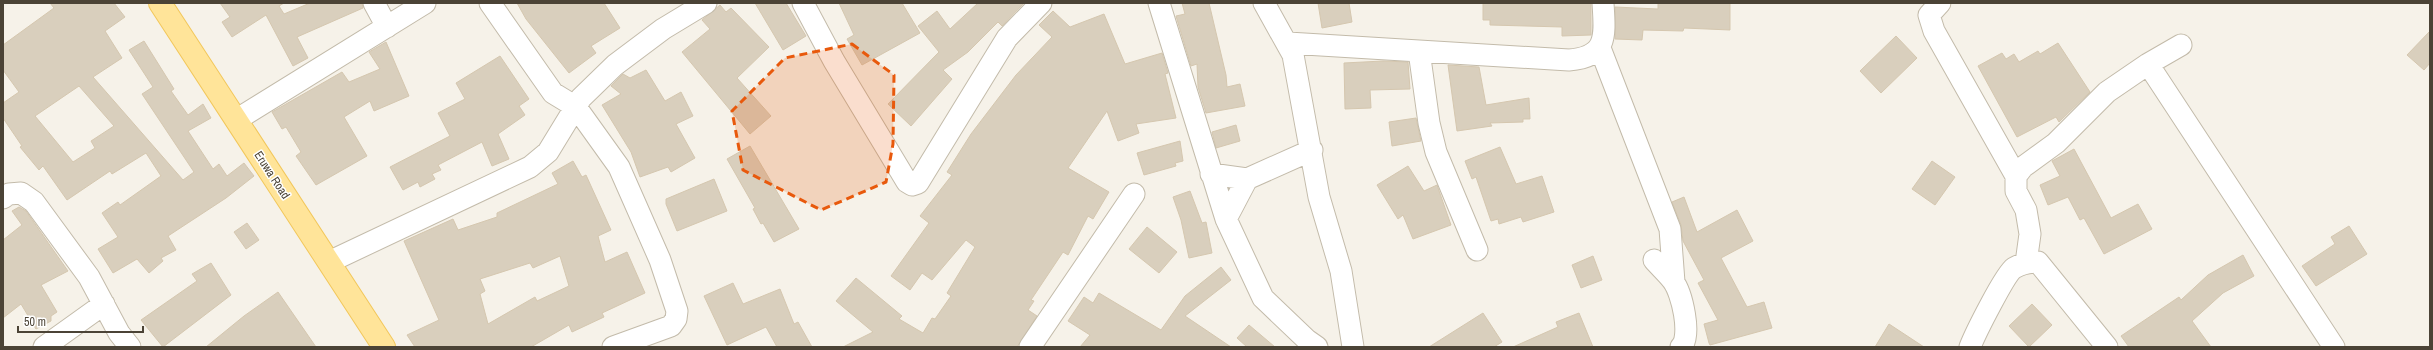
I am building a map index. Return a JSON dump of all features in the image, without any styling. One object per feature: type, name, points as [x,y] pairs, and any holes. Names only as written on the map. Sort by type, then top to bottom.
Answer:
[{"type":"main road","name":"Eruwa Road","points":[[160,3],[384,347]]},
{"type":"street","points":[[374,3],[387,27]]},
{"type":"street","points":[[236,120],[425,3]]},
{"type":"street","points":[[490,3],[553,93],[576,107],[619,168],[660,260],[677,311],[676,320],[671,326],[613,347]]},
{"type":"street","points":[[330,262],[530,167],[548,152],[581,98],[615,65],[663,29],[706,3]]},
{"type":"street","points":[[803,3],[842,74],[907,182],[912,185],[918,183],[1007,38],[1041,3]]},
{"type":"street","points":[[1159,3],[1226,219],[1263,298],[1307,340],[1317,347]]},
{"type":"street","points":[[1264,3],[1288,43],[1293,55],[1312,150],[1319,197],[1341,272],[1353,347]]},
{"type":"street","points":[[1288,43],[1568,60],[1593,55],[1600,48],[1604,30],[1603,3]]},
{"type":"street","points":[[1940,3],[1929,16],[1934,31],[2016,176],[2016,191],[2026,210],[2030,234],[2026,263]]},
{"type":"street","points":[[1296,70],[1313,44]]},
{"type":"street","points":[[2016,176],[2023,167],[2056,143],[2107,92],[2148,64],[2181,45]]},
{"type":"street","points":[[1600,48],[1670,229],[1674,282]]},
{"type":"street","points":[[1419,51],[1429,123],[1436,152],[1477,250]]},
{"type":"street","points":[[2148,64],[2334,347]]},
{"type":"street","points":[[1211,174],[1247,179],[1312,150]]},
{"type":"street","points":[[1226,219],[1247,179]]},
{"type":"street","points":[[3,198],[9,194],[21,193],[34,202],[89,277],[119,333],[130,347]]},
{"type":"street","points":[[1030,347],[1134,194]]},
{"type":"street","points":[[1654,260],[1674,282],[1682,300],[1687,336],[1686,342],[1681,347]]},
{"type":"street","points":[[1970,347],[1979,326],[2013,269],[2026,263],[2038,262],[2107,347]]},
{"type":"street","points":[[44,347],[104,304]]},
{"type":"highlighted area","points":[[852,44],[894,75],[893,144],[886,182],[821,210],[743,170],[732,111],[785,58]]},
{"type":"building","points":[[50,3],[114,3],[125,17],[105,31],[122,58],[93,77],[183,180],[194,172],[142,94],[153,87],[129,50],[144,41],[174,89],[171,91],[188,115],[203,104],[211,118],[188,131],[213,169],[219,164],[227,176],[244,163],[254,176],[226,198],[168,236],[176,250],[161,258],[163,261],[149,273],[137,259],[113,273],[98,249],[118,237],[102,213],[118,202],[120,205],[161,176],[146,153],[112,174],[110,171],[67,200],[43,166],[39,170],[20,147],[22,146],[3,118],[3,103],[19,92],[3,70],[3,45],[54,8]],"holes":[[[79,86],[114,126],[91,141],[95,148],[73,162],[35,116]]]},
{"type":"building","points":[[220,3],[284,3],[279,6],[284,14],[310,3],[362,3],[363,8],[297,37],[308,58],[293,66],[266,15],[232,37],[222,22],[230,17]]},
{"type":"building","points":[[517,3],[604,3],[620,28],[591,46],[596,53],[569,73],[526,19]]},
{"type":"building","points":[[755,3],[786,3],[806,36],[783,50]]},
{"type":"building","points":[[839,3],[902,3],[920,33],[862,65],[847,39],[854,35]]},
{"type":"building","points":[[978,3],[1024,3],[1002,26],[998,22],[968,52],[943,70],[952,79],[911,126],[888,104],[939,52],[918,26],[937,11],[950,29]]},
{"type":"building","points":[[1182,3],[1209,3],[1226,75],[1227,87],[1240,84],[1245,106],[1206,113],[1198,87],[1197,64],[1191,66],[1176,16],[1185,14]]},
{"type":"building","points":[[1318,3],[1349,3],[1352,22],[1322,28]]},
{"type":"building","points":[[1483,3],[1591,3],[1591,35],[1562,36],[1562,27],[1490,25],[1490,20],[1483,20]]},
{"type":"building","points":[[1658,3],[1730,3],[1730,30],[1684,28],[1683,31],[1643,30],[1642,40],[1615,39],[1615,7],[1658,9]]},
{"type":"building","points":[[720,5],[726,12],[731,8],[769,47],[737,78],[771,116],[750,134],[682,52],[710,29],[702,20]]},
{"type":"building","points":[[1053,11],[1070,27],[1104,14],[1125,64],[1162,53],[1168,73],[1165,74],[1176,118],[1136,124],[1139,133],[1118,141],[1107,111],[1068,168],[1109,192],[1093,219],[1088,216],[1068,255],[1063,252],[1031,300],[1034,301],[1028,310],[1037,316],[1017,347],[843,347],[873,332],[836,301],[856,278],[902,316],[899,319],[923,333],[932,318],[935,319],[951,296],[947,293],[975,247],[966,240],[932,280],[922,273],[910,290],[891,276],[929,223],[920,216],[952,175],[947,172],[971,134],[1016,75],[1052,37],[1039,25]]},
{"type":"building","points":[[2430,31],[2430,63],[2424,70],[2407,55]]},
{"type":"building","points":[[1896,36],[1917,58],[1881,93],[1860,71]]},
{"type":"building","points":[[386,42],[409,96],[374,111],[370,101],[344,117],[367,156],[316,185],[296,156],[301,152],[286,127],[282,129],[272,112],[342,72],[349,82],[380,69],[369,52]]},
{"type":"building","points":[[2058,43],[2090,92],[2059,122],[2056,117],[2017,137],[1978,66],[2002,53],[2006,59],[2014,54],[2019,62],[2038,51],[2040,54]]},
{"type":"building","points":[[500,56],[529,99],[519,106],[525,115],[498,134],[509,159],[492,166],[482,142],[438,165],[441,170],[432,174],[435,179],[420,187],[418,182],[403,190],[390,167],[450,136],[438,113],[465,99],[456,83]]},
{"type":"building","points":[[1383,61],[1408,62],[1410,89],[1370,90],[1371,108],[1345,109],[1344,63]]},
{"type":"building","points":[[1448,65],[1479,67],[1486,105],[1529,98],[1530,119],[1523,119],[1523,122],[1490,123],[1492,126],[1457,131]]},
{"type":"building","points":[[646,70],[665,101],[681,92],[693,116],[676,124],[695,158],[671,172],[668,167],[640,177],[631,152],[602,105],[621,94],[611,86],[623,74],[630,78]]},
{"type":"building","points":[[1416,118],[1421,141],[1392,146],[1389,122]]},
{"type":"building","points":[[1236,125],[1240,141],[1216,148],[1212,132]]},
{"type":"building","points":[[1180,141],[1183,161],[1175,163],[1176,166],[1144,175],[1137,153]]},
{"type":"building","points":[[750,146],[799,229],[774,242],[763,223],[761,224],[753,209],[755,208],[727,159]]},
{"type":"building","points":[[1500,147],[1516,184],[1542,176],[1554,212],[1523,222],[1521,217],[1499,224],[1498,219],[1491,221],[1476,177],[1472,179],[1465,161]]},
{"type":"building","points":[[2074,149],[2111,218],[2138,204],[2152,229],[2104,254],[2084,218],[2080,220],[2068,197],[2048,205],[2040,185],[2060,176],[2052,161]]},
{"type":"building","points":[[573,161],[582,177],[586,175],[611,230],[598,236],[605,262],[627,252],[645,293],[602,313],[604,317],[572,332],[569,325],[531,347],[415,347],[407,335],[439,320],[404,241],[453,219],[458,230],[497,217],[497,213],[558,184],[552,173]],"holes":[[[560,256],[569,286],[537,301],[535,297],[488,324],[480,294],[485,291],[480,279],[530,263],[533,268]]]},
{"type":"building","points":[[1932,161],[1955,177],[1935,205],[1912,189]]},
{"type":"building","points":[[1408,166],[1424,191],[1437,185],[1451,225],[1413,239],[1403,215],[1398,219],[1377,185]]},
{"type":"building","points":[[714,179],[727,211],[677,231],[666,204],[666,199]]},
{"type":"building","points":[[1190,191],[1202,223],[1206,222],[1212,253],[1189,258],[1181,220],[1173,197]]},
{"type":"building","points":[[1684,197],[1697,232],[1737,210],[1753,241],[1721,258],[1747,307],[1764,302],[1772,328],[1710,345],[1704,324],[1718,320],[1698,283],[1704,280],[1683,241],[1681,225],[1672,202]]},
{"type":"building","points":[[19,207],[26,211],[68,271],[41,285],[57,312],[51,316],[51,321],[36,329],[21,304],[3,318],[3,240],[22,225],[12,211]]},
{"type":"building","points":[[247,223],[259,240],[246,249],[234,232]]},
{"type":"building","points":[[2349,226],[2367,254],[2316,286],[2302,266],[2335,244],[2331,237]]},
{"type":"building","points":[[1147,227],[1177,252],[1159,273],[1129,249]]},
{"type":"building","points":[[2243,255],[2254,276],[2223,293],[2192,321],[2211,347],[2129,347],[2121,336],[2179,297],[2181,300],[2208,275]]},
{"type":"building","points":[[1593,256],[1602,280],[1581,288],[1572,265]]},
{"type":"building","points":[[211,263],[231,295],[163,347],[141,320],[197,281],[192,274]]},
{"type":"building","points":[[1221,267],[1231,280],[1185,316],[1231,347],[1080,347],[1090,335],[1068,321],[1084,297],[1093,303],[1099,293],[1161,330],[1185,296]]},
{"type":"building","points":[[733,283],[743,304],[780,289],[794,324],[798,322],[812,347],[777,347],[766,327],[727,345],[704,296]]},
{"type":"building","points":[[278,292],[316,347],[206,347],[244,316]]},
{"type":"building","points":[[2032,304],[2052,325],[2029,347],[2009,326]]},
{"type":"building","points":[[1483,313],[1502,342],[1494,347],[1429,347]]},
{"type":"building","points":[[1579,313],[1593,347],[1513,347],[1558,327],[1556,322]]},
{"type":"building","points":[[1889,324],[1924,347],[1875,347]]},
{"type":"building","points":[[1249,325],[1275,347],[1247,347],[1237,338]]}]
